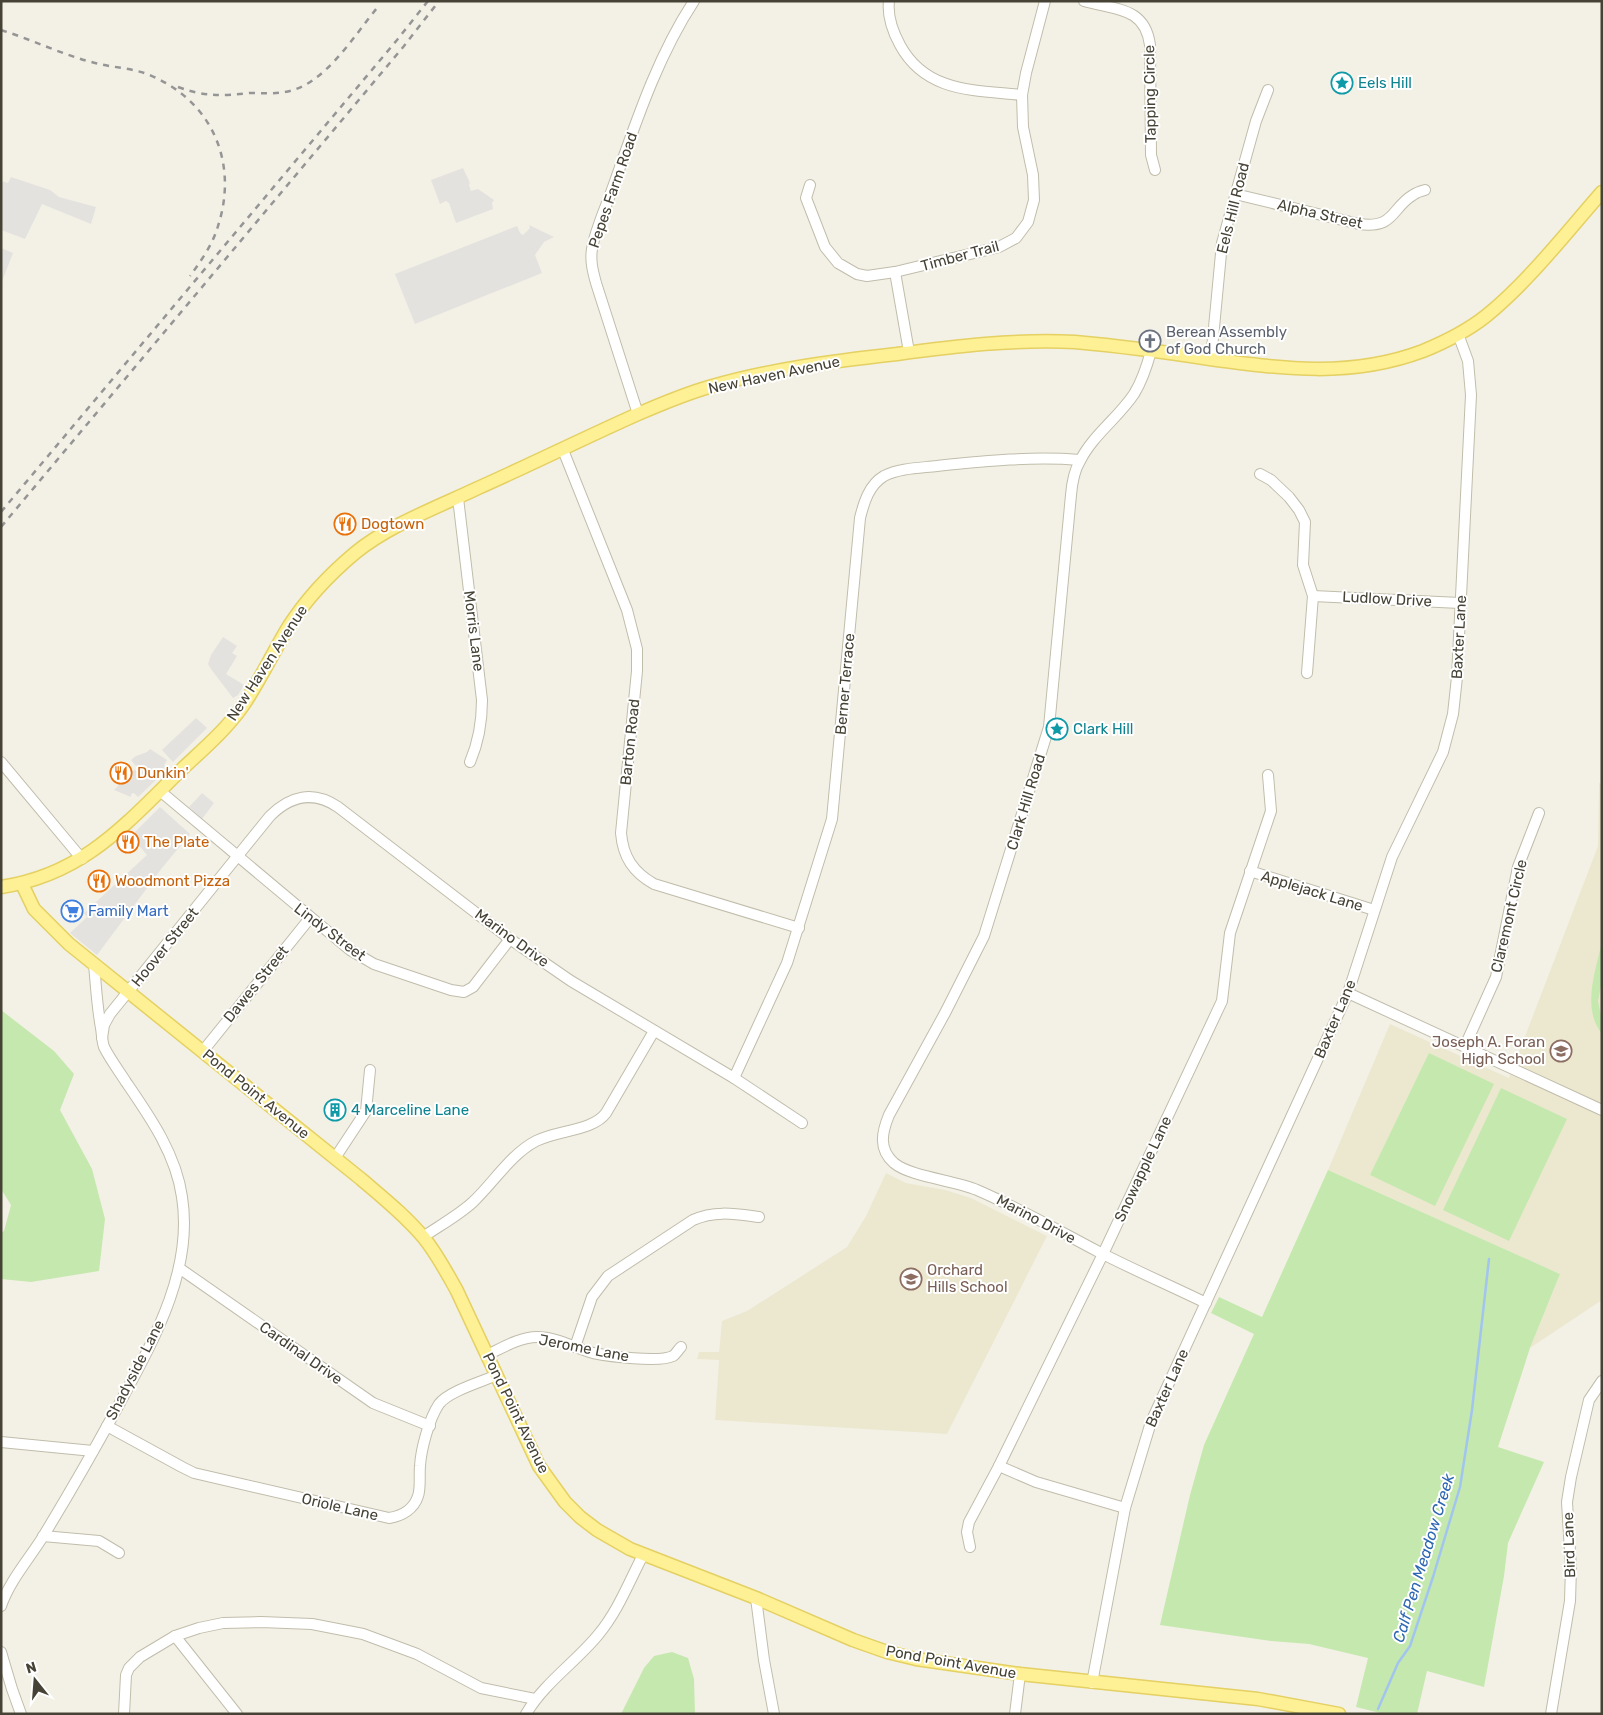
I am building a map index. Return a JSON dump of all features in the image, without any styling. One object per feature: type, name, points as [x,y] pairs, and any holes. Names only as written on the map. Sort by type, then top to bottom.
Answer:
[{"type":"main road","name":"New Haven Avenue","points":[[1,887],[39,879],[82,859],[120,830],[241,709],[303,606],[329,577],[365,546],[405,523],[638,414],[672,400],[733,381],[819,363],[993,342],[1049,340],[1099,344],[1304,370],[1353,368],[1386,362],[1440,344],[1474,324],[1503,301],[1537,266],[1602,192]]},
{"type":"main road","name":"Pond Point Avenue","points":[[22,884],[29,901],[40,916],[63,939],[335,1158],[394,1207],[423,1237],[457,1291],[539,1466],[559,1494],[580,1517],[597,1530],[630,1549],[756,1598],[853,1640],[887,1652],[940,1663],[1020,1674],[1258,1699],[1339,1714]]},
{"type":"street","name":"Pepes Farm Road","points":[[638,414],[592,270],[592,247],[632,133],[664,55],[676,29],[694,1]]},
{"type":"street","points":[[889,1],[891,23],[896,39],[913,64],[922,72],[940,83],[957,88],[1022,95]]},
{"type":"street","name":"Timber Trail","points":[[810,185],[806,198],[825,247],[838,263],[857,274],[867,276],[895,272],[998,247],[1016,238],[1024,229],[1031,216],[1034,188],[1023,127],[1022,95],[1045,1]]},
{"type":"street","name":"Tapping Circle","points":[[1084,1],[1130,13],[1141,20],[1147,31],[1150,45],[1151,155],[1155,170]]},
{"type":"street","name":"Eels Hill Road","points":[[1211,359],[1222,243],[1234,194],[1256,121],[1268,90]]},
{"type":"street","name":"Alpha Street","points":[[1234,194],[1359,224],[1372,225],[1387,220],[1412,195],[1425,190]]},
{"type":"street","points":[[895,272],[909,352]]},
{"type":"street","name":"Baxter Lane","points":[[1092,1683],[1126,1508],[1151,1422],[1348,993],[1392,858],[1443,752],[1456,695],[1471,395],[1468,361],[1458,334]]},
{"type":"street","name":"Clark Hill Road","points":[[883,1131],[889,1115],[945,1014],[984,936],[1049,727],[1073,481],[1080,460],[1134,394],[1148,365],[1151,351]]},
{"type":"street","name":"Barton Road","points":[[563,450],[627,610],[637,649],[638,665],[621,833],[625,856],[637,872],[654,884],[798,928]]},
{"type":"street","name":"Berner Terrace","points":[[734,1078],[787,963],[832,820],[860,518],[865,498],[870,489],[885,476],[905,470],[994,460],[1032,458],[1080,460]]},
{"type":"street","points":[[1260,474],[1271,480],[1290,497],[1304,518],[1306,530],[1303,565],[1313,596],[1308,673]]},
{"type":"street","name":"Morris Lane","points":[[458,498],[482,700],[482,721],[479,737],[470,762]]},
{"type":"street","name":"Ludlow Drive","points":[[1313,596],[1460,603]]},
{"type":"street","points":[[1,762],[82,859]]},
{"type":"street","name":"Snowapple Lane","points":[[970,1547],[967,1532],[970,1522],[1103,1254],[1222,1001],[1230,933],[1271,811],[1268,775]]},
{"type":"street","name":"Lindy Street","points":[[160,791],[310,918],[364,960],[460,992],[468,990],[476,984],[510,939]]},
{"type":"street","name":"Marino Drive","points":[[239,857],[270,816],[283,805],[299,798],[321,798],[338,807],[510,939],[571,981],[734,1078],[802,1124]]},
{"type":"street","name":"Claremont Circle","points":[[1465,1046],[1496,977],[1518,867],[1540,812]]},
{"type":"street","name":"Hoover Street","points":[[129,992],[239,857]]},
{"type":"street","name":"Applejack Lane","points":[[1250,871],[1374,910]]},
{"type":"street","name":"Dawes Street","points":[[203,1051],[310,918]]},
{"type":"street","name":"Shadyside Lane","points":[[1,1606],[4,1598],[93,1451],[149,1348],[164,1313],[179,1268],[184,1225],[182,1194],[174,1166],[160,1134],[104,1046],[98,1014],[94,964]]},
{"type":"street","points":[[102,1038],[106,1021],[129,992]]},
{"type":"street","points":[[1348,993],[1602,1110]]},
{"type":"street","points":[[423,1237],[472,1203],[530,1145],[547,1136],[592,1124],[601,1119],[654,1031]]},
{"type":"street","points":[[335,1158],[366,1111],[370,1070]]},
{"type":"street","name":"Marino Drive","points":[[883,1131],[884,1148],[888,1156],[903,1169],[967,1185],[990,1195],[1103,1254],[1206,1302]]},
{"type":"street","points":[[575,1347],[592,1297],[608,1276],[701,1216],[731,1213],[759,1217]]},
{"type":"street","name":"Cardinal Drive","points":[[179,1268],[373,1402],[430,1426]]},
{"type":"street","name":"Jerome Lane","points":[[487,1355],[516,1342],[536,1337],[547,1338],[593,1353],[645,1358],[669,1357],[681,1347]]},
{"type":"street","name":"Oriole Lane","points":[[107,1426],[182,1468],[194,1472],[390,1518],[400,1516],[409,1510],[419,1496],[420,1464],[423,1445],[436,1409],[446,1398],[496,1375]]},
{"type":"street","name":"Bird Lane","points":[[1551,1714],[1570,1601],[1571,1568],[1567,1502],[1571,1476],[1589,1400],[1602,1381]]},
{"type":"street","points":[[1,1442],[93,1451]]},
{"type":"street","points":[[999,1466],[1036,1482],[1126,1508]]},
{"type":"street","points":[[43,1536],[99,1541],[118,1553]]},
{"type":"street","points":[[526,1714],[535,1699],[598,1635],[616,1611],[643,1554]]},
{"type":"street","points":[[756,1598],[764,1660],[774,1714]]},
{"type":"street","points":[[124,1714],[124,1682],[129,1668],[140,1657],[176,1636],[199,1628],[223,1624],[262,1622],[312,1624],[363,1634],[417,1654],[481,1688],[535,1699]]},
{"type":"street","points":[[176,1636],[237,1714]]},
{"type":"street","points":[[1,1652],[21,1714]]},
{"type":"street","points":[[1015,1714],[1020,1674]]},
{"type":"shaded area","points":[[463,168],[470,183],[471,191],[478,189],[494,200],[492,203],[493,209],[456,223],[449,203],[446,201],[440,204],[431,180]]},
{"type":"shaded area","points":[[11,177],[50,190],[59,197],[96,207],[91,224],[42,204],[25,239],[1,230],[1,181],[8,183]]},
{"type":"shaded area","points":[[529,225],[554,237],[544,242],[535,255],[542,273],[415,324],[395,274],[517,226],[523,235],[530,228]]},
{"type":"shaded area","points":[[1,248],[13,253],[1,284]]},
{"type":"shaded area","points":[[223,637],[237,646],[232,653],[237,656],[226,674],[244,685],[238,695],[233,698],[208,664],[211,655]]},
{"type":"shaded area","points":[[196,718],[207,728],[173,762],[162,750]]},
{"type":"shaded area","points":[[150,749],[167,760],[164,765],[171,769],[160,780],[154,772],[158,778],[138,797],[134,793],[131,794],[131,797],[114,790],[134,770],[141,772],[131,760]]},
{"type":"shaded area","name":"Joseph A. Foran High School","points":[[1599,783],[1602,784],[1602,1300],[1530,1348],[1560,1274],[1328,1170],[1390,1024],[1509,1078],[1598,846]]},
{"type":"shaded area","points":[[202,793],[214,803],[202,819],[189,807]]},
{"type":"shaded area","points":[[160,807],[190,834],[97,955],[70,933],[87,917],[84,913],[147,855],[131,836]]},
{"type":"shaded area","name":"Orchard Hills School","points":[[886,1173],[906,1183],[945,1190],[971,1198],[1047,1236],[947,1434],[715,1420],[719,1360],[697,1359],[699,1352],[719,1352],[722,1321],[747,1311],[847,1247],[866,1216]]},
{"type":"green space","points":[[1602,941],[1602,981],[1598,1001],[1602,1020],[1602,1034],[1592,1012],[1591,1001],[1594,976]]},
{"type":"green space","points":[[1,1010],[54,1051],[74,1074],[60,1110],[92,1169],[105,1219],[99,1271],[31,1282],[1,1279],[1,1233],[4,1231],[11,1205],[1,1189]]},
{"type":"green space","points":[[1429,1053],[1494,1084],[1435,1206],[1370,1175]]},
{"type":"green space","points":[[1501,1088],[1567,1119],[1509,1241],[1443,1210]]},
{"type":"green space","points":[[1328,1170],[1560,1274],[1530,1348],[1498,1447],[1544,1462],[1508,1543],[1484,1687],[1427,1671],[1417,1714],[1384,1714],[1356,1707],[1368,1658],[1309,1644],[1271,1641],[1160,1625],[1190,1495],[1204,1445],[1254,1334],[1211,1313],[1219,1297],[1262,1317]]},
{"type":"green space","points":[[672,1652],[688,1658],[694,1679],[695,1714],[621,1714],[644,1668],[654,1656]]},
{"type":"waterway","name":"Calf Pen Meadow Creek","points":[[1378,1709],[1398,1663],[1410,1646],[1460,1487],[1472,1410],[1489,1259]]},
{"type":"railway","points":[[1,512],[428,1]]},
{"type":"railway","points":[[1,527],[404,46],[439,1]]},
{"type":"railway","points":[[178,87],[197,93],[222,95],[281,93],[299,88],[312,80],[337,59],[377,8]]},
{"type":"railway","points":[[1,30],[83,60],[125,68],[154,77],[175,89],[192,103],[206,120],[216,139],[222,159],[225,181],[223,203],[213,239],[190,276]]},
{"type":"place","name":"Eels Hill","points":[[1342,83]]},
{"type":"place","name":"Berean Assembly of God Church","points":[[1150,341]]},
{"type":"place","name":"Dogtown","points":[[345,524]]},
{"type":"place","name":"Clark Hill","points":[[1057,729]]},
{"type":"place","name":"Dunkin'","points":[[121,773]]},
{"type":"place","name":"The Plate","points":[[128,842]]},
{"type":"place","name":"Woodmont Pizza","points":[[99,881]]},
{"type":"place","name":"Family Mart","points":[[72,911]]},
{"type":"place","name":"Joseph A. Foran High School","points":[[1561,1051]]},
{"type":"place","name":"4 Marceline Lane","points":[[335,1110]]},
{"type":"place","name":"Orchard Hills School","points":[[911,1279]]}]
